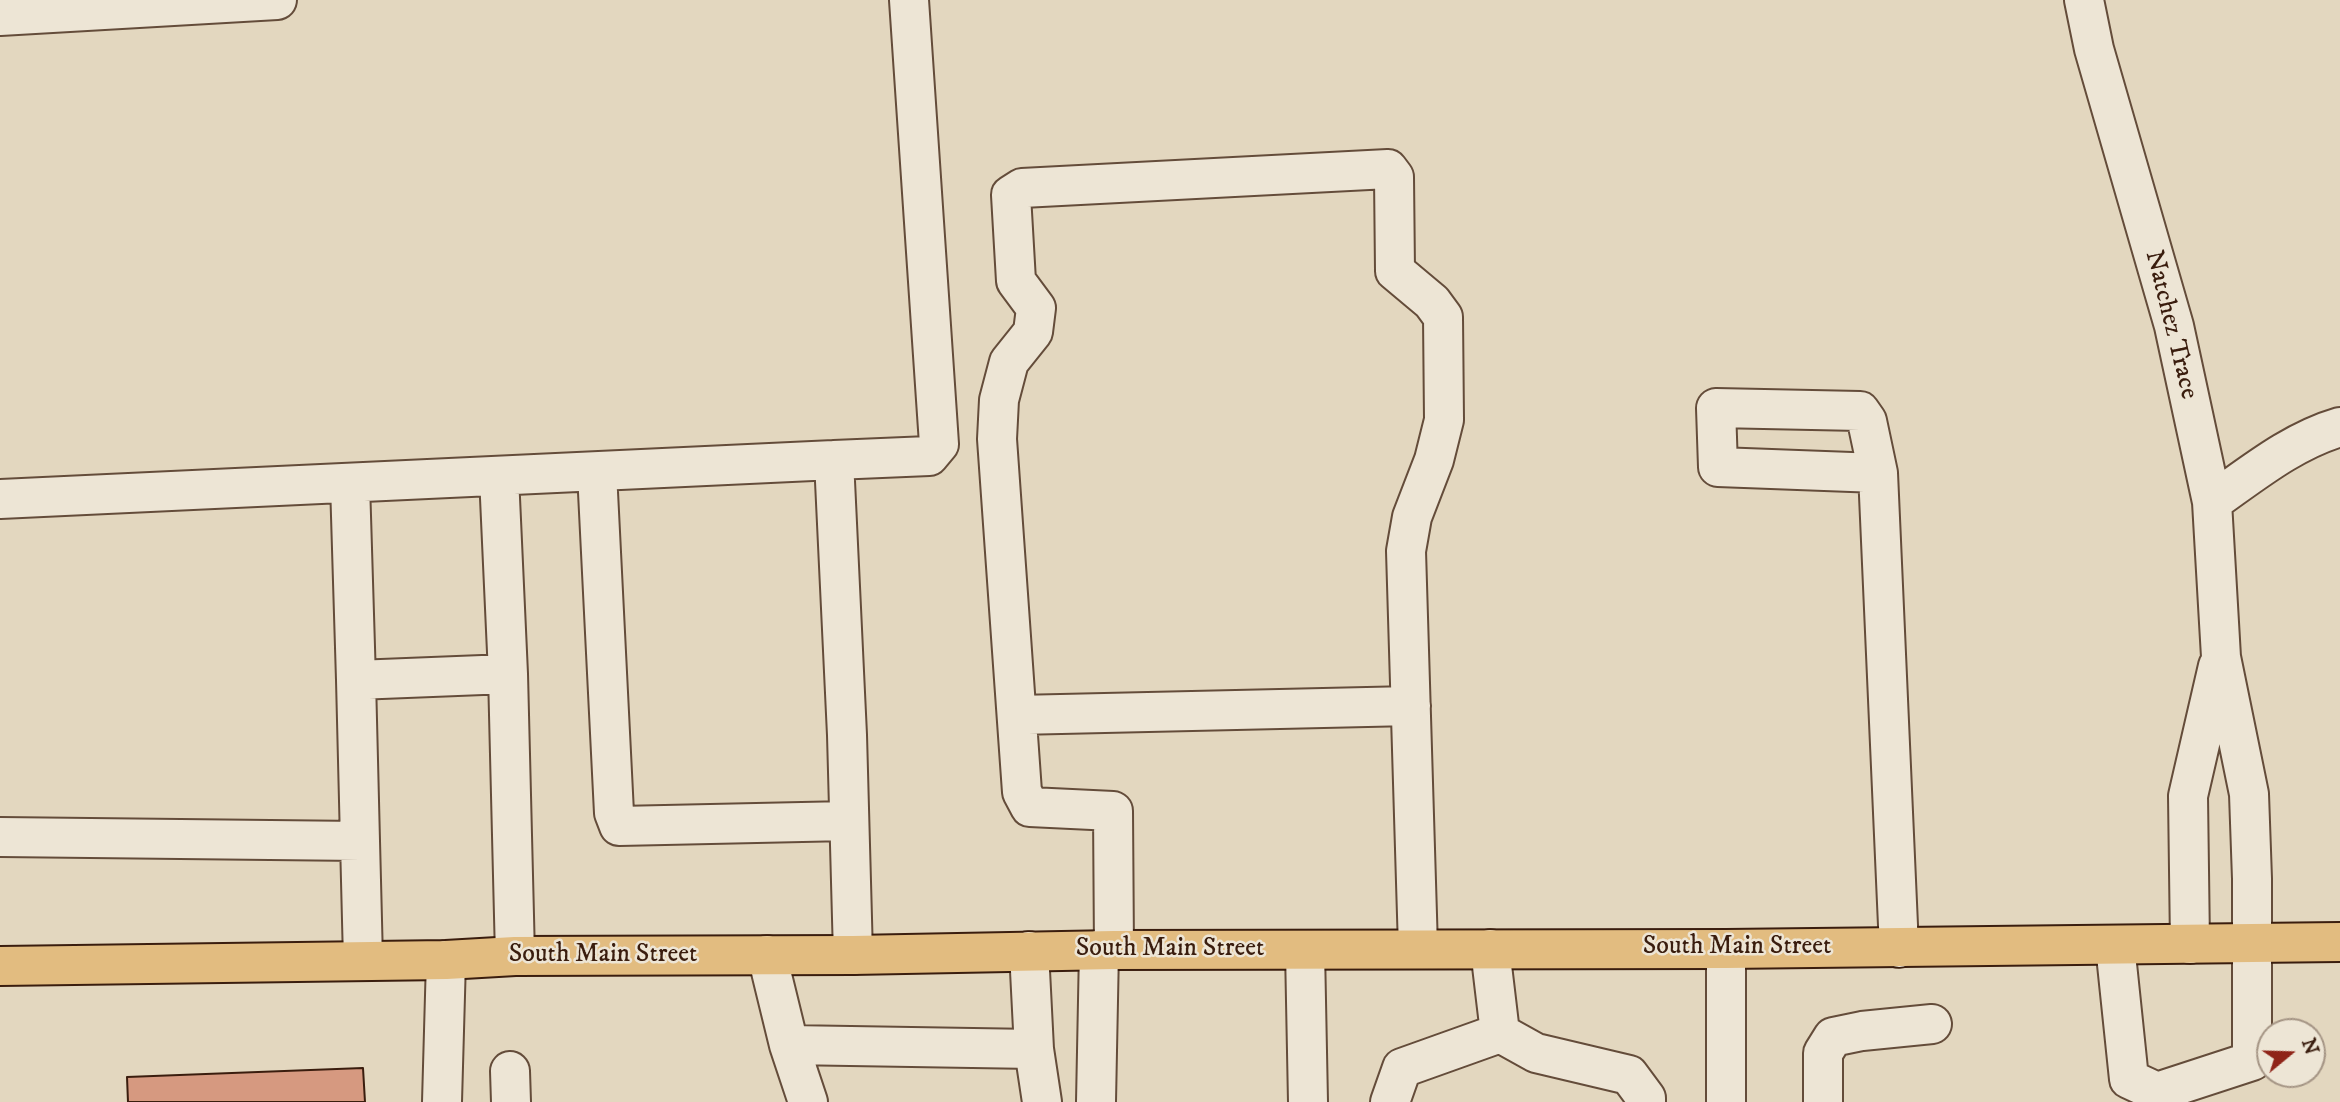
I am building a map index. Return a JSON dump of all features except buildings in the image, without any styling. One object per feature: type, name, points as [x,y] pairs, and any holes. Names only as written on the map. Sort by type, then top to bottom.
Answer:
[{"type":"main road","name":"South Main Street","points":[[0,966],[446,960],[515,956],[1418,948],[1726,949],[2340,942]]},
{"type":"street","points":[[0,16],[277,0]]},
{"type":"street","points":[[0,499],[929,456],[939,444],[909,0]]},
{"type":"street","name":"Natchez Trace","points":[[2084,0],[2094,49],[2174,326],[2212,502],[2221,657],[2249,794],[2252,1061],[2156,1097]]},
{"type":"street","points":[[1097,1102],[1113,811],[1030,807],[1022,792],[997,439],[999,400],[1009,362],[1033,332],[1036,308],[1016,281],[1011,195],[1022,188],[1388,169],[1394,177],[1395,271],[1432,302],[1444,317],[1444,420],[1434,460],[1412,517],[1406,551],[1418,948]]},
{"type":"street","points":[[2212,502],[2318,433],[2340,427]]},
{"type":"street","points":[[834,460],[847,735],[853,954]]},
{"type":"street","points":[[597,472],[614,813],[619,826],[848,821]]},
{"type":"street","points":[[1878,473],[1899,947]]},
{"type":"street","points":[[499,476],[508,674],[515,956]]},
{"type":"street","points":[[350,484],[363,960]]},
{"type":"street","name":"Natchez Trace","points":[[2190,944],[2188,796],[2221,657]]},
{"type":"street","points":[[356,680],[508,674]]},
{"type":"street","points":[[1017,715],[1411,706]]},
{"type":"street","points":[[0,837],[360,841]]},
{"type":"street","points":[[2115,945],[2129,1079],[2156,1097]]},
{"type":"street","points":[[1490,949],[1500,1033]]},
{"type":"street","points":[[1726,949],[1726,1102]]},
{"type":"street","points":[[1305,950],[1308,1102]]},
{"type":"street","points":[[1029,951],[1034,1049],[1042,1102]]},
{"type":"street","points":[[767,955],[789,1045],[808,1102]]},
{"type":"street","points":[[442,1102],[446,960]]},
{"type":"street","points":[[1823,1102],[1823,1053],[1833,1037],[1862,1031],[1932,1024]]},
{"type":"street","points":[[1390,1102],[1402,1069],[1500,1033],[1536,1053],[1629,1074],[1646,1102]]},
{"type":"street","points":[[789,1045],[1034,1049]]}]
